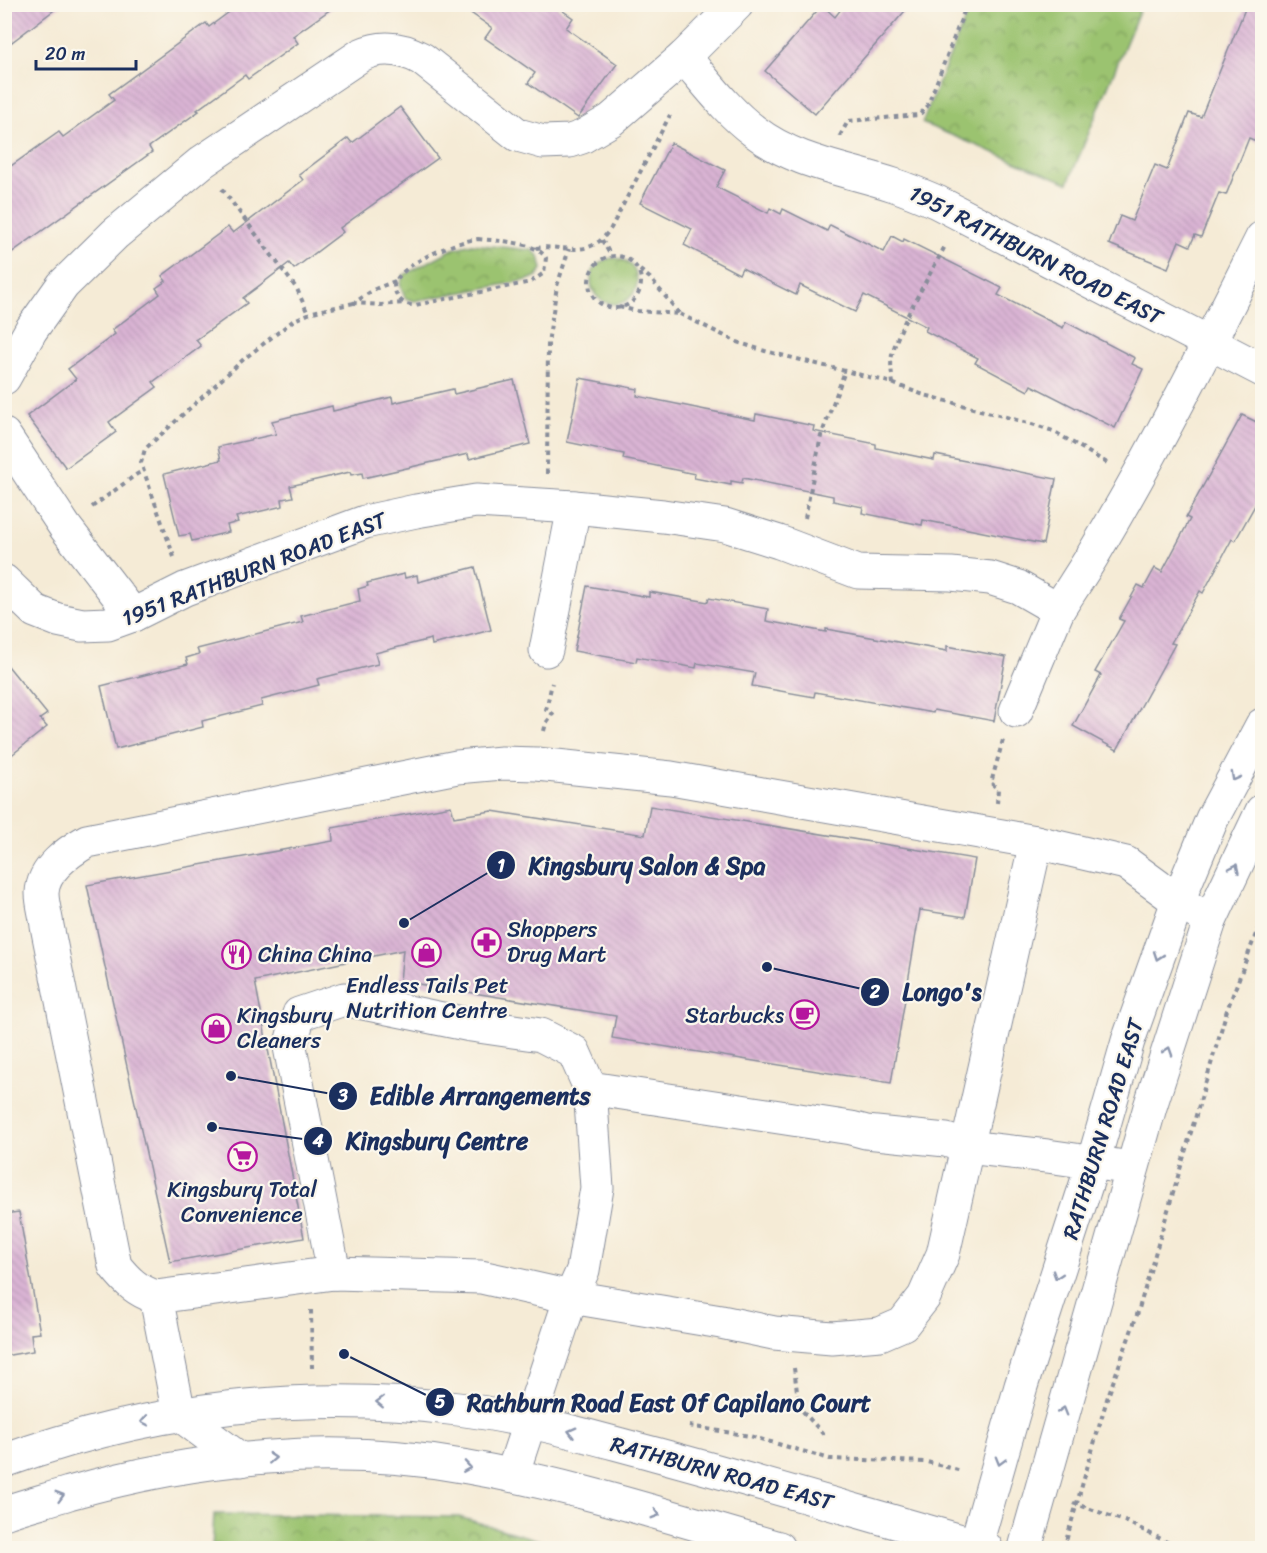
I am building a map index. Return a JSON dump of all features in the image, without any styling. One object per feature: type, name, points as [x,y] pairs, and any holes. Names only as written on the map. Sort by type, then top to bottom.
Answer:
[{"type":"street","points":[[4,378],[31,330],[63,285],[115,234],[202,162],[352,61],[371,51],[392,48],[422,58],[518,135],[537,141],[556,143],[576,139],[594,131],[693,67],[737,4]]},
{"type":"street","name":"1951 RATHBURN ROAD EAST","points":[[693,67],[753,131],[792,154],[823,166],[895,185],[937,202],[1263,370]]},
{"type":"street","points":[[1016,711],[1058,610],[1137,480],[1263,238]]},
{"type":"street","points":[[4,435],[65,527],[133,615]]},
{"type":"street","name":"1951 RATHBURN ROAD EAST","points":[[4,580],[35,611],[58,620],[82,625],[108,624],[133,615],[185,590],[365,522],[476,501],[560,506],[663,516],[725,525],[797,548],[858,572],[951,574],[990,578],[1018,587],[1058,610]]},
{"type":"street","points":[[547,648],[560,506]]},
{"type":"street","name":"RATHBURN ROAD EAST","points":[[4,1461],[44,1447],[123,1425],[179,1414],[242,1405],[313,1401],[396,1402],[459,1409],[531,1421],[748,1480],[979,1548],[1021,1386],[1093,1163],[1128,1041],[1178,901],[1212,819],[1263,725]]},
{"type":"street","points":[[1036,842],[943,1254],[924,1298],[903,1324],[880,1334],[832,1338],[790,1335],[571,1298],[481,1277],[322,1275],[156,1298],[130,1285],[115,1266],[42,892],[47,877],[57,863],[87,841],[458,767],[502,763],[537,764],[671,778],[1036,842],[1126,863],[1210,921]]},
{"type":"street","name":"RATHBURN ROAD EAST","points":[[1025,1548],[1132,1168],[1210,921],[1263,811]]},
{"type":"street","points":[[322,1275],[290,1047],[299,1014],[344,999],[468,1025],[541,1035],[574,1052],[590,1088],[597,1188],[583,1269],[571,1298],[512,1475]]},
{"type":"street","points":[[590,1088],[840,1126],[866,1132],[946,1140],[967,1147],[1047,1155],[1132,1168]]},
{"type":"street","points":[[156,1298],[179,1414],[241,1460]]},
{"type":"street","points":[[4,1513],[107,1482],[171,1469],[241,1460],[333,1456],[406,1458],[512,1475],[779,1548]]},
{"type":"path","points":[[823,166],[848,121],[919,115],[927,107],[967,4]]},
{"type":"path","points":[[535,248],[586,249],[602,240],[611,228],[680,98],[693,67]]},
{"type":"path","points":[[202,162],[297,289],[308,314]]},
{"type":"path","points":[[893,384],[891,365],[893,354],[907,320],[960,214]]},
{"type":"path","points":[[354,303],[375,289],[395,280],[403,271],[451,245],[464,241],[485,240],[529,245],[543,254],[546,263],[544,273],[531,282],[410,306],[396,296],[395,280]]},
{"type":"path","points":[[602,240],[611,256]]},
{"type":"path","points":[[560,506],[548,343],[556,286],[569,249]]},
{"type":"path","points":[[680,314],[650,278],[622,256],[611,256],[600,260],[592,268],[589,278],[590,290],[596,300],[607,307],[680,314],[737,342],[893,384],[932,398],[1053,431],[1137,480]]},
{"type":"path","points":[[620,307],[630,303],[639,293],[641,282],[639,271],[634,265]]},
{"type":"path","points":[[185,590],[144,471],[141,458],[148,445],[228,373],[294,320],[308,314],[354,303],[381,305],[404,303]]},
{"type":"path","points":[[797,548],[806,516],[821,436],[845,372]]},
{"type":"path","points":[[65,527],[144,471]]},
{"type":"path","points":[[537,764],[546,723],[553,714],[546,710],[558,655],[547,648]]},
{"type":"path","points":[[992,834],[998,789],[991,783],[1010,715],[1016,711]]},
{"type":"path","points":[[1064,1548],[1107,1399],[1138,1312],[1227,1010],[1263,918]]},
{"type":"path","points":[[313,1401],[322,1275]]},
{"type":"path","points":[[790,1335],[799,1407],[824,1435]]},
{"type":"path","points":[[1077,1505],[1127,1522],[1179,1548]]},
{"type":"green space","points":[[1129,4],[1140,9],[1068,183],[922,123],[971,5]]},
{"type":"green space","points":[[472,244],[532,250],[539,256],[542,269],[537,276],[528,280],[414,301],[405,298],[400,284],[404,275],[453,249]]},
{"type":"green space","points":[[614,258],[630,265],[637,281],[630,297],[614,304],[598,297],[591,281],[598,265]]},
{"type":"green space","points":[[214,1514],[459,1517],[566,1548],[212,1548]]},
{"type":"building","points":[[4,4],[62,4],[4,48]]},
{"type":"building","points":[[240,4],[338,4],[293,36],[298,43],[248,79],[245,75],[197,110],[199,111],[149,147],[152,152],[4,258],[4,171],[59,132],[63,137],[114,100],[109,94],[206,23],[209,27]]},
{"type":"building","points":[[458,4],[553,4],[573,18],[566,28],[617,64],[578,118],[528,83],[535,73],[485,38],[492,28]]},
{"type":"building","points":[[845,4],[911,4],[815,114],[765,71],[822,5],[835,17]]},
{"type":"building","points":[[1247,4],[1263,4],[1263,144],[1249,138],[1226,195],[1219,193],[1201,237],[1195,235],[1190,246],[1179,241],[1168,268],[1109,244],[1120,216],[1132,221],[1155,165],[1167,170],[1189,113],[1201,117]]},
{"type":"building","points":[[400,107],[438,158],[340,228],[343,232],[294,269],[289,263],[243,298],[247,303],[196,340],[201,346],[153,382],[157,387],[109,422],[116,432],[66,468],[27,416],[76,379],[68,369],[115,334],[112,330],[160,294],[156,288],[166,281],[162,276],[228,227],[233,233],[303,180],[299,175],[348,138],[352,143]]},
{"type":"building","points":[[671,143],[725,170],[716,187],[768,213],[770,208],[781,214],[783,209],[827,231],[830,225],[884,252],[892,236],[903,242],[904,239],[1002,288],[998,295],[1063,328],[1066,322],[1135,358],[1132,364],[1143,369],[1115,428],[1031,385],[1028,391],[975,363],[978,358],[925,331],[927,327],[864,295],[855,312],[800,285],[796,295],[742,268],[739,274],[684,245],[692,229],[640,203]]},
{"type":"building","points":[[580,378],[638,389],[637,396],[755,420],[756,414],[814,426],[813,431],[876,444],[876,448],[934,460],[935,455],[1056,479],[1043,544],[923,520],[922,525],[862,513],[863,507],[833,501],[833,496],[743,478],[742,483],[731,481],[731,485],[694,478],[695,474],[623,459],[624,454],[567,442]]},
{"type":"building","points":[[514,380],[530,444],[469,459],[468,454],[363,478],[362,473],[351,475],[350,472],[290,486],[293,497],[282,499],[283,506],[236,517],[238,522],[227,525],[229,532],[192,541],[190,534],[179,536],[164,474],[221,460],[218,447],[276,434],[272,421],[332,406],[333,411],[392,397],[393,403],[453,389],[454,394]]},
{"type":"building","points":[[1242,415],[1263,425],[1263,491],[1235,541],[1232,539],[1203,593],[1200,591],[1171,643],[1175,644],[1117,750],[1073,726],[1101,675],[1095,672],[1124,621],[1119,619],[1138,585],[1144,588],[1155,568],[1162,572],[1190,519],[1186,517]]},
{"type":"building","points":[[475,567],[491,630],[432,645],[431,639],[375,653],[378,664],[317,679],[319,685],[261,700],[262,706],[202,721],[203,727],[116,749],[101,686],[188,664],[186,658],[199,654],[197,649],[303,622],[301,616],[360,601],[358,589],[368,586],[367,583],[404,574],[405,578],[417,575],[418,582]]},
{"type":"building","points":[[587,586],[649,597],[649,592],[708,602],[709,598],[768,609],[766,621],[826,632],[826,629],[947,651],[947,646],[1006,657],[994,721],[934,710],[933,713],[815,692],[814,697],[752,686],[755,673],[697,663],[696,668],[637,657],[636,662],[574,651]]},
{"type":"building","points":[[4,661],[47,714],[40,719],[47,727],[4,761]]},
{"type":"building","points":[[451,806],[454,817],[492,811],[645,835],[650,806],[975,859],[965,917],[920,910],[891,1083],[612,1038],[616,1016],[400,981],[403,950],[255,981],[304,1238],[170,1262],[87,885],[333,841],[332,828]]},
{"type":"building","points":[[19,1212],[40,1333],[31,1334],[33,1351],[4,1356],[4,1214]]},
{"type":"place","name":"Kingsbury Salon & Spa","points":[[404,923]]},
{"type":"place","name":"Shoppers Drug Mart","points":[[486,942]]},
{"type":"place","name":"Endless Tails Pet Nutrition Centre","points":[[427,953]]},
{"type":"place","name":"China China","points":[[237,954]]},
{"type":"place","name":"Longo's","points":[[767,967]]},
{"type":"place","name":"Starbucks","points":[[805,1015]]},
{"type":"place","name":"Kingsbury Cleaners","points":[[216,1028]]},
{"type":"place","name":"Edible Arrangements","points":[[231,1076]]},
{"type":"place","name":"Kingsbury Centre","points":[[212,1127]]},
{"type":"place","name":"Kingsbury Total Convenience","points":[[242,1157]]},
{"type":"place","name":"Rathburn Road East Of Capilano Court","points":[[344,1354]]}]
